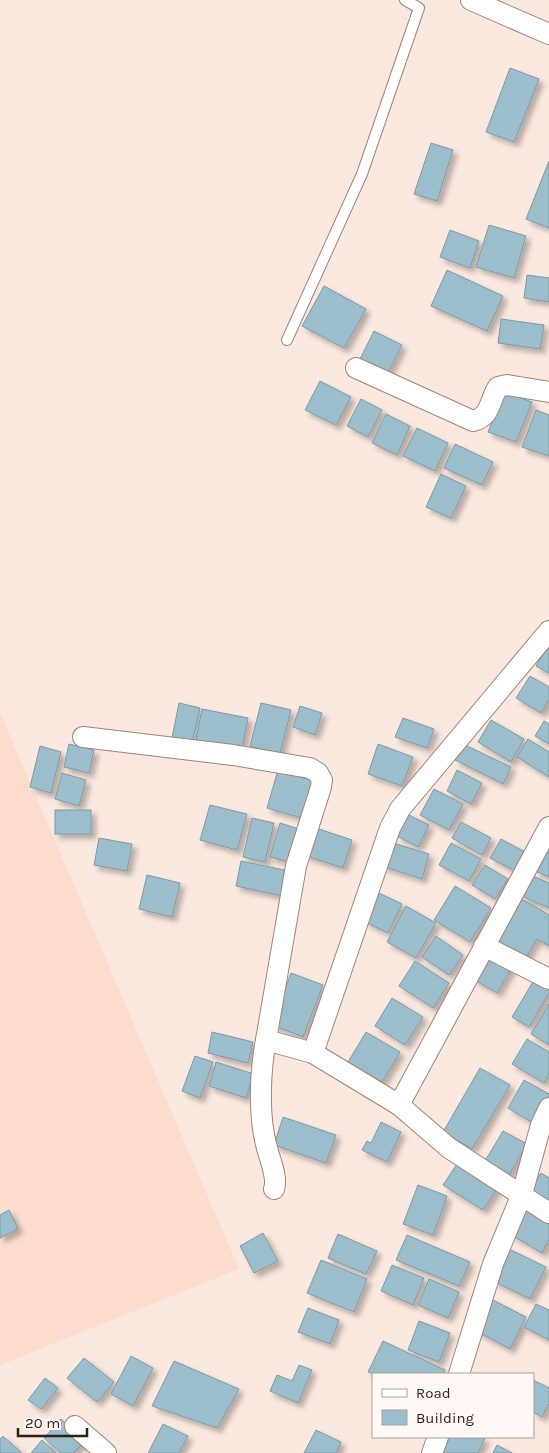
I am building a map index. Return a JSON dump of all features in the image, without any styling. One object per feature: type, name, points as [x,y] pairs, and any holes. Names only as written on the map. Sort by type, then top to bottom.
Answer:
[{"type":"street","points":[[471,0],[497,6],[549,34]]},
{"type":"street","points":[[356,368],[473,421],[482,419],[488,412],[498,387],[507,385],[549,392]]},
{"type":"street","points":[[313,1054],[390,828],[400,809],[549,631]]},
{"type":"street","points":[[82,737],[233,755],[310,768],[318,773],[322,780],[296,866],[262,1060],[263,1131],[274,1177],[274,1189]]},
{"type":"street","points":[[399,1105],[549,827]]},
{"type":"street","points":[[484,946],[549,979]]},
{"type":"street","points":[[266,1040],[313,1054],[399,1105],[449,1148],[549,1213]]},
{"type":"street","points":[[459,1373],[493,1264],[522,1194],[541,1125],[549,1108]]},
{"type":"street","points":[[76,1426],[106,1453]]},
{"type":"street","points":[[432,1453],[438,1438]]},
{"type":"lane","points":[[287,340],[362,174],[419,8],[405,0]]},
{"type":"shaded area","points":[[0,713],[239,1269],[0,1365]]},
{"type":"building","points":[[510,68],[539,79],[514,142],[486,132]]},
{"type":"building","points":[[431,143],[453,150],[437,201],[414,194]]},
{"type":"building","points":[[549,161],[549,228],[526,219]]},
{"type":"building","points":[[489,225],[526,236],[514,278],[476,267]]},
{"type":"building","points":[[450,230],[479,241],[470,268],[440,257]]},
{"type":"building","points":[[447,270],[503,296],[487,331],[431,306]]},
{"type":"building","points":[[527,275],[549,278],[549,302],[524,298]]},
{"type":"building","points":[[324,286],[366,309],[344,348],[302,326]]},
{"type":"building","points":[[501,319],[544,325],[540,349],[498,343]]},
{"type":"building","points":[[374,331],[402,345],[387,375],[359,361]]},
{"type":"building","points":[[320,381],[351,397],[336,425],[305,410]]},
{"type":"building","points":[[504,392],[532,402],[516,442],[488,432]]},
{"type":"building","points":[[361,399],[382,410],[368,437],[347,426]]},
{"type":"building","points":[[536,410],[549,415],[549,456],[522,447]]},
{"type":"building","points":[[386,414],[410,426],[397,455],[372,443]]},
{"type":"building","points":[[417,428],[448,443],[435,471],[403,456]]},
{"type":"building","points":[[455,444],[493,462],[482,485],[444,468]]},
{"type":"building","points":[[441,474],[466,486],[451,518],[426,507]]},
{"type":"building","points":[[549,643],[549,673],[536,666]]},
{"type":"building","points":[[530,676],[549,687],[549,700],[541,713],[516,698]]},
{"type":"building","points":[[179,703],[200,708],[191,747],[171,743]]},
{"type":"building","points":[[261,703],[291,710],[280,754],[250,746]]},
{"type":"building","points":[[300,706],[322,713],[315,735],[293,727]]},
{"type":"building","points":[[202,709],[248,718],[242,749],[196,740]]},
{"type":"building","points":[[403,718],[434,729],[427,748],[395,737]]},
{"type":"building","points":[[491,720],[524,739],[511,762],[478,742]]},
{"type":"building","points":[[544,721],[549,724],[549,744],[535,736]]},
{"type":"building","points":[[528,739],[549,752],[549,777],[517,757]]},
{"type":"building","points":[[69,744],[94,750],[89,773],[64,767]]},
{"type":"building","points":[[378,744],[413,757],[402,786],[368,774]]},
{"type":"building","points":[[463,744],[511,767],[503,784],[455,760]]},
{"type":"building","points":[[40,746],[61,752],[51,793],[30,787]]},
{"type":"building","points":[[278,770],[316,782],[305,819],[267,808]]},
{"type":"building","points":[[457,770],[482,783],[471,804],[447,791]]},
{"type":"building","points":[[62,773],[86,780],[79,806],[55,799]]},
{"type":"building","points":[[434,789],[463,804],[449,830],[420,815]]},
{"type":"building","points":[[210,805],[247,814],[237,850],[200,840]]},
{"type":"building","points":[[55,810],[91,810],[91,834],[55,834]]},
{"type":"building","points":[[409,815],[429,825],[418,847],[397,836]]},
{"type":"building","points":[[252,818],[274,823],[265,862],[243,857]]},
{"type":"building","points":[[461,822],[491,838],[482,855],[452,838]]},
{"type":"building","points":[[280,823],[299,829],[290,862],[270,857]]},
{"type":"building","points":[[313,827],[352,840],[343,868],[304,855]]},
{"type":"building","points":[[99,838],[132,844],[127,871],[94,865]]},
{"type":"building","points":[[501,839],[527,853],[517,872],[490,858]]},
{"type":"building","points":[[390,842],[429,854],[422,879],[382,866]]},
{"type":"building","points":[[451,843],[481,859],[469,881],[439,865]]},
{"type":"building","points":[[549,843],[549,877],[535,871]]},
{"type":"building","points":[[241,861],[289,871],[283,896],[236,886]]},
{"type":"building","points":[[485,865],[508,879],[495,899],[472,885]]},
{"type":"building","points":[[147,875],[180,883],[172,917],[139,909]]},
{"type":"building","points":[[533,876],[549,883],[549,908],[523,897]]},
{"type":"building","points":[[455,886],[491,908],[470,942],[434,920]]},
{"type":"building","points":[[379,893],[402,904],[388,933],[365,922]]},
{"type":"building","points":[[517,896],[549,915],[549,946],[537,939],[524,961],[490,941]]},
{"type":"building","points":[[406,906],[436,923],[416,958],[387,942]]},
{"type":"building","points":[[436,936],[463,955],[449,975],[422,957]]},
{"type":"building","points":[[488,953],[512,967],[497,993],[473,979]]},
{"type":"building","points":[[415,961],[449,983],[433,1008],[399,986]]},
{"type":"building","points":[[291,973],[323,985],[303,1037],[272,1025]]},
{"type":"building","points":[[534,980],[549,989],[549,993],[529,1027],[512,1017]]},
{"type":"building","points":[[392,998],[423,1017],[405,1045],[375,1026]]},
{"type":"building","points":[[549,1004],[549,1045],[531,1034]]},
{"type":"building","points":[[212,1032],[253,1042],[248,1063],[208,1053]]},
{"type":"building","points":[[366,1032],[400,1052],[382,1082],[348,1062]]},
{"type":"building","points":[[527,1039],[549,1052],[549,1074],[544,1083],[512,1064]]},
{"type":"building","points":[[195,1056],[213,1062],[200,1098],[182,1091]]},
{"type":"building","points":[[216,1062],[254,1074],[246,1098],[209,1086]]},
{"type":"building","points":[[480,1068],[510,1085],[472,1149],[443,1132]]},
{"type":"building","points":[[524,1080],[549,1094],[549,1100],[535,1124],[508,1108]]},
{"type":"building","points":[[283,1117],[336,1135],[326,1163],[274,1145]]},
{"type":"building","points":[[381,1122],[401,1132],[387,1162],[362,1150],[367,1141],[371,1143]]},
{"type":"building","points":[[503,1131],[527,1144],[509,1175],[485,1161]]},
{"type":"building","points":[[459,1161],[499,1186],[483,1210],[443,1185]]},
{"type":"building","points":[[541,1173],[549,1178],[549,1201],[530,1190]]},
{"type":"building","points":[[418,1185],[447,1196],[433,1235],[403,1224]]},
{"type":"building","points":[[525,1208],[549,1222],[549,1240],[542,1253],[510,1234]]},
{"type":"building","points":[[9,1210],[18,1229],[0,1238],[0,1215]]},
{"type":"building","points":[[263,1233],[278,1261],[254,1273],[240,1246]]},
{"type":"building","points":[[338,1234],[377,1251],[366,1274],[328,1258]]},
{"type":"building","points":[[407,1235],[470,1262],[459,1286],[396,1260]]},
{"type":"building","points":[[509,1249],[546,1267],[530,1299],[493,1281]]},
{"type":"building","points":[[321,1260],[367,1279],[354,1312],[307,1293]]},
{"type":"building","points":[[392,1265],[424,1278],[413,1305],[381,1291]]},
{"type":"building","points":[[429,1279],[459,1292],[448,1318],[418,1305]]},
{"type":"building","points":[[491,1299],[526,1317],[510,1349],[476,1331]]},
{"type":"building","points":[[536,1304],[549,1310],[549,1340],[524,1327]]},
{"type":"building","points":[[308,1308],[339,1320],[330,1344],[298,1332]]},
{"type":"building","points":[[419,1321],[450,1333],[439,1362],[408,1350]]},
{"type":"building","points":[[383,1341],[445,1370],[444,1373],[368,1372]]},
{"type":"building","points":[[131,1356],[153,1368],[133,1406],[111,1394]]},
{"type":"building","points":[[84,1358],[114,1382],[97,1402],[67,1378]]},
{"type":"building","points":[[174,1361],[239,1389],[217,1428],[152,1406]]},
{"type":"building","points":[[299,1365],[312,1370],[298,1403],[270,1391],[277,1375],[292,1381]]},
{"type":"building","points":[[45,1378],[58,1388],[41,1409],[28,1400]]},
{"type":"building","points":[[534,1380],[549,1388],[549,1404],[542,1417],[534,1413]]},
{"type":"building","points":[[61,1419],[85,1441],[73,1453],[61,1453],[44,1438]]},
{"type":"building","points":[[163,1424],[188,1436],[179,1453],[148,1453]]},
{"type":"building","points":[[316,1430],[341,1442],[336,1453],[304,1453]]},
{"type":"building","points":[[3,1436],[21,1452],[0,1453],[0,1439]]},
{"type":"building","points":[[450,1438],[485,1438],[478,1453],[442,1453]]},
{"type":"building","points":[[42,1440],[56,1453],[31,1453]]},
{"type":"building","points":[[497,1445],[512,1453],[493,1453]]}]
